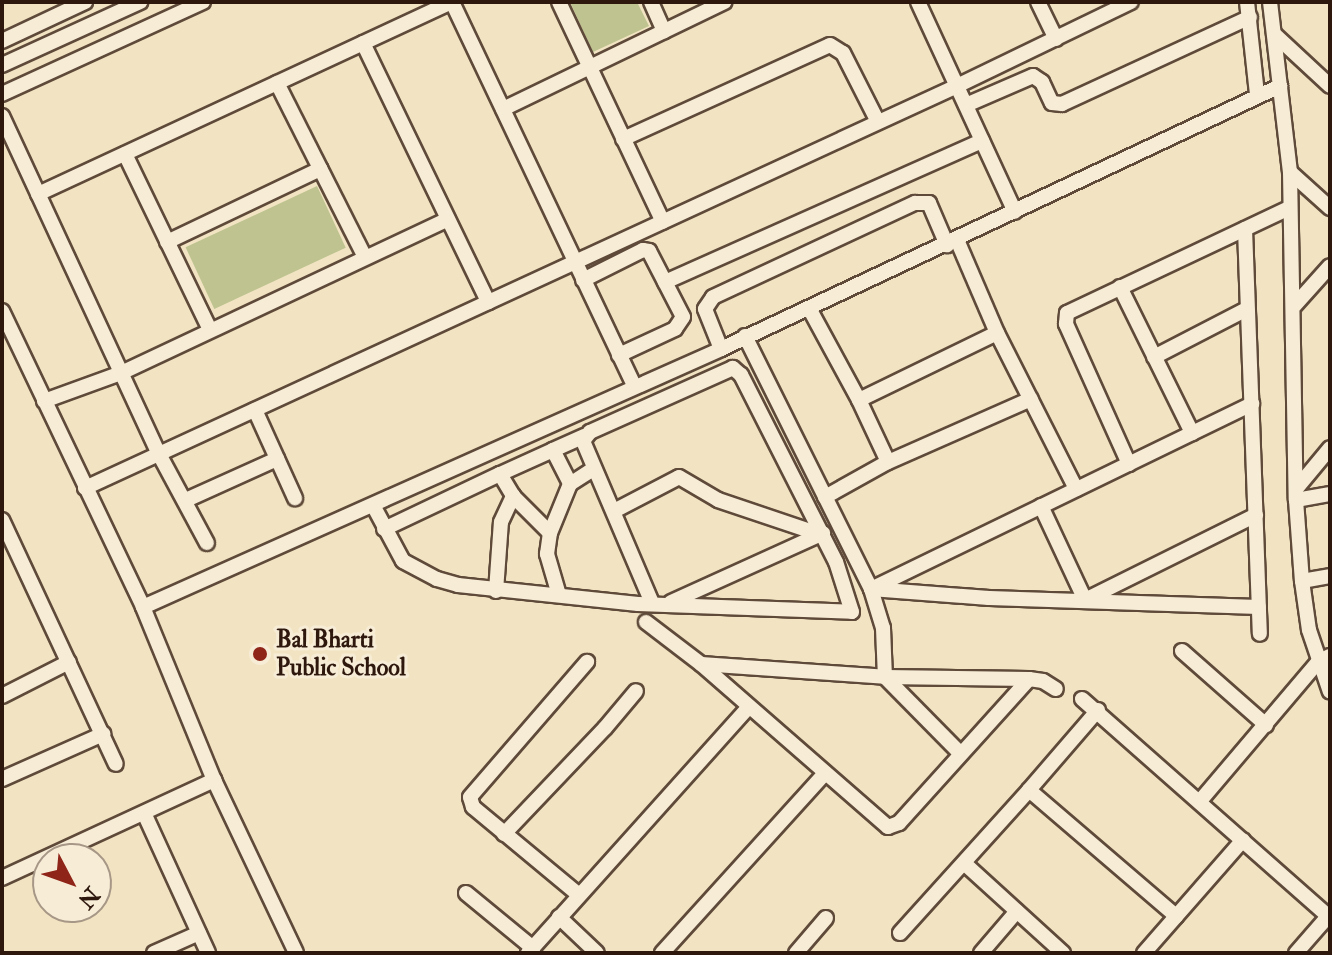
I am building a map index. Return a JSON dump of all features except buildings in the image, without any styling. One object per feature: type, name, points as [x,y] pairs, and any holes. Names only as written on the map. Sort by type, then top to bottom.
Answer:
[{"type":"street","points":[[2,41],[85,2]]},
{"type":"street","points":[[2,65],[140,2]]},
{"type":"street","points":[[2,94],[203,2]]},
{"type":"street","points":[[38,194],[452,2],[634,385]]},
{"type":"street","points":[[559,2],[663,222]]},
{"type":"street","points":[[651,2],[664,31]]},
{"type":"street","points":[[503,109],[724,2]]},
{"type":"street","points":[[918,2],[1015,212]]},
{"type":"street","points":[[1038,2],[1056,39]]},
{"type":"street","points":[[85,488],[575,264],[1131,2]]},
{"type":"street","points":[[1270,2],[1290,172],[1295,305],[1296,495],[1302,581],[1330,692]]},
{"type":"street","points":[[966,105],[1033,76],[1042,82],[1052,103],[1062,104],[1249,9],[1257,94]]},
{"type":"street","points":[[1274,34],[1330,86]]},
{"type":"street","points":[[363,43],[488,302]]},
{"type":"street","points":[[623,139],[830,45],[843,53],[878,122]]},
{"type":"street","points":[[277,83],[365,257]]},
{"type":"street","points":[[143,607],[374,507],[634,385],[721,349],[952,242],[1257,94],[1280,86]]},
{"type":"street","points":[[2,116],[159,454],[207,543]]},
{"type":"street","points":[[665,282],[982,141]]},
{"type":"street","points":[[125,154],[210,330]]},
{"type":"street","points":[[167,242],[320,169]]},
{"type":"street","points":[[1290,172],[1330,208]]},
{"type":"street","points":[[721,349],[705,309],[713,297],[915,203],[929,203],[952,242],[1076,489]]},
{"type":"street","points":[[1129,464],[1065,318],[1073,308],[1289,208]]},
{"type":"street","points":[[44,401],[121,373],[448,219]]},
{"type":"street","points":[[1245,229],[1260,634]]},
{"type":"street","points":[[583,280],[643,250],[652,253],[683,317],[681,325],[619,355]]},
{"type":"street","points":[[1295,305],[1330,266]]},
{"type":"street","points":[[1120,287],[1192,433]]},
{"type":"street","points":[[809,308],[859,400],[888,462]]},
{"type":"street","points":[[1154,357],[1247,309]]},
{"type":"street","points":[[2,311],[143,607],[214,780],[296,953]]},
{"type":"street","points":[[859,400],[997,333]]},
{"type":"street","points":[[745,336],[871,589],[883,628],[885,677],[959,752]]},
{"type":"street","points":[[374,507],[384,529],[403,561],[417,570],[458,585],[496,591],[660,603],[852,612],[836,562],[819,534],[741,375],[733,368],[384,529]]},
{"type":"street","points":[[825,497],[888,462],[1031,399]]},
{"type":"street","points":[[871,589],[1252,404]]},
{"type":"street","points":[[255,410],[295,498]]},
{"type":"street","points":[[585,436],[584,448],[593,469],[660,603]]},
{"type":"street","points":[[1296,495],[1330,448]]},
{"type":"street","points":[[553,450],[570,484]]},
{"type":"street","points":[[186,500],[277,459]]},
{"type":"street","points":[[559,595],[547,554],[550,533],[570,484],[593,469]]},
{"type":"street","points":[[500,474],[513,496],[550,533]]},
{"type":"street","points":[[614,511],[679,477],[711,497],[819,534]]},
{"type":"street","points":[[1296,495],[1330,494]]},
{"type":"street","points":[[496,591],[501,522],[513,496]]},
{"type":"street","points":[[1041,506],[1085,600]]},
{"type":"street","points":[[1085,600],[1256,515]]},
{"type":"street","points":[[2,520],[116,764]]},
{"type":"street","points":[[660,603],[840,526]]},
{"type":"street","points":[[1302,581],[1330,576]]},
{"type":"street","points":[[871,589],[989,598],[1259,607]]},
{"type":"street","points":[[646,622],[701,664],[881,824],[894,827],[959,752],[1029,679]]},
{"type":"street","points":[[1182,651],[1266,725]]},
{"type":"street","points":[[1200,801],[1324,659]]},
{"type":"street","points":[[2,696],[69,662]]},
{"type":"street","points":[[579,895],[473,807],[470,797],[587,662]]},
{"type":"street","points":[[701,664],[885,677],[1029,679],[1043,681],[1056,689]]},
{"type":"street","points":[[504,834],[636,691]]},
{"type":"street","points":[[1082,699],[1329,915],[1296,953]]},
{"type":"street","points":[[466,893],[530,950],[749,707]]},
{"type":"street","points":[[900,933],[1098,710]]},
{"type":"street","points":[[2,779],[103,734]]},
{"type":"street","points":[[662,953],[825,773]]},
{"type":"street","points":[[2,878],[214,780]]},
{"type":"street","points":[[1029,790],[1176,916]]},
{"type":"street","points":[[144,813],[208,953]]},
{"type":"street","points":[[1144,953],[1243,840]]},
{"type":"street","points":[[964,863],[1063,953]]},
{"type":"street","points":[[981,953],[1017,911]]},
{"type":"street","points":[[559,917],[597,953]]},
{"type":"street","points":[[796,953],[826,918]]},
{"type":"street","points":[[154,953],[199,933]]},
{"type":"green space","points":[[570,2],[637,2],[649,26],[593,52]]},
{"type":"green space","points":[[317,186],[346,248],[214,309],[186,247]]},
{"type":"place","name":"Bal Bharti Public School","points":[[260,654]]}]
